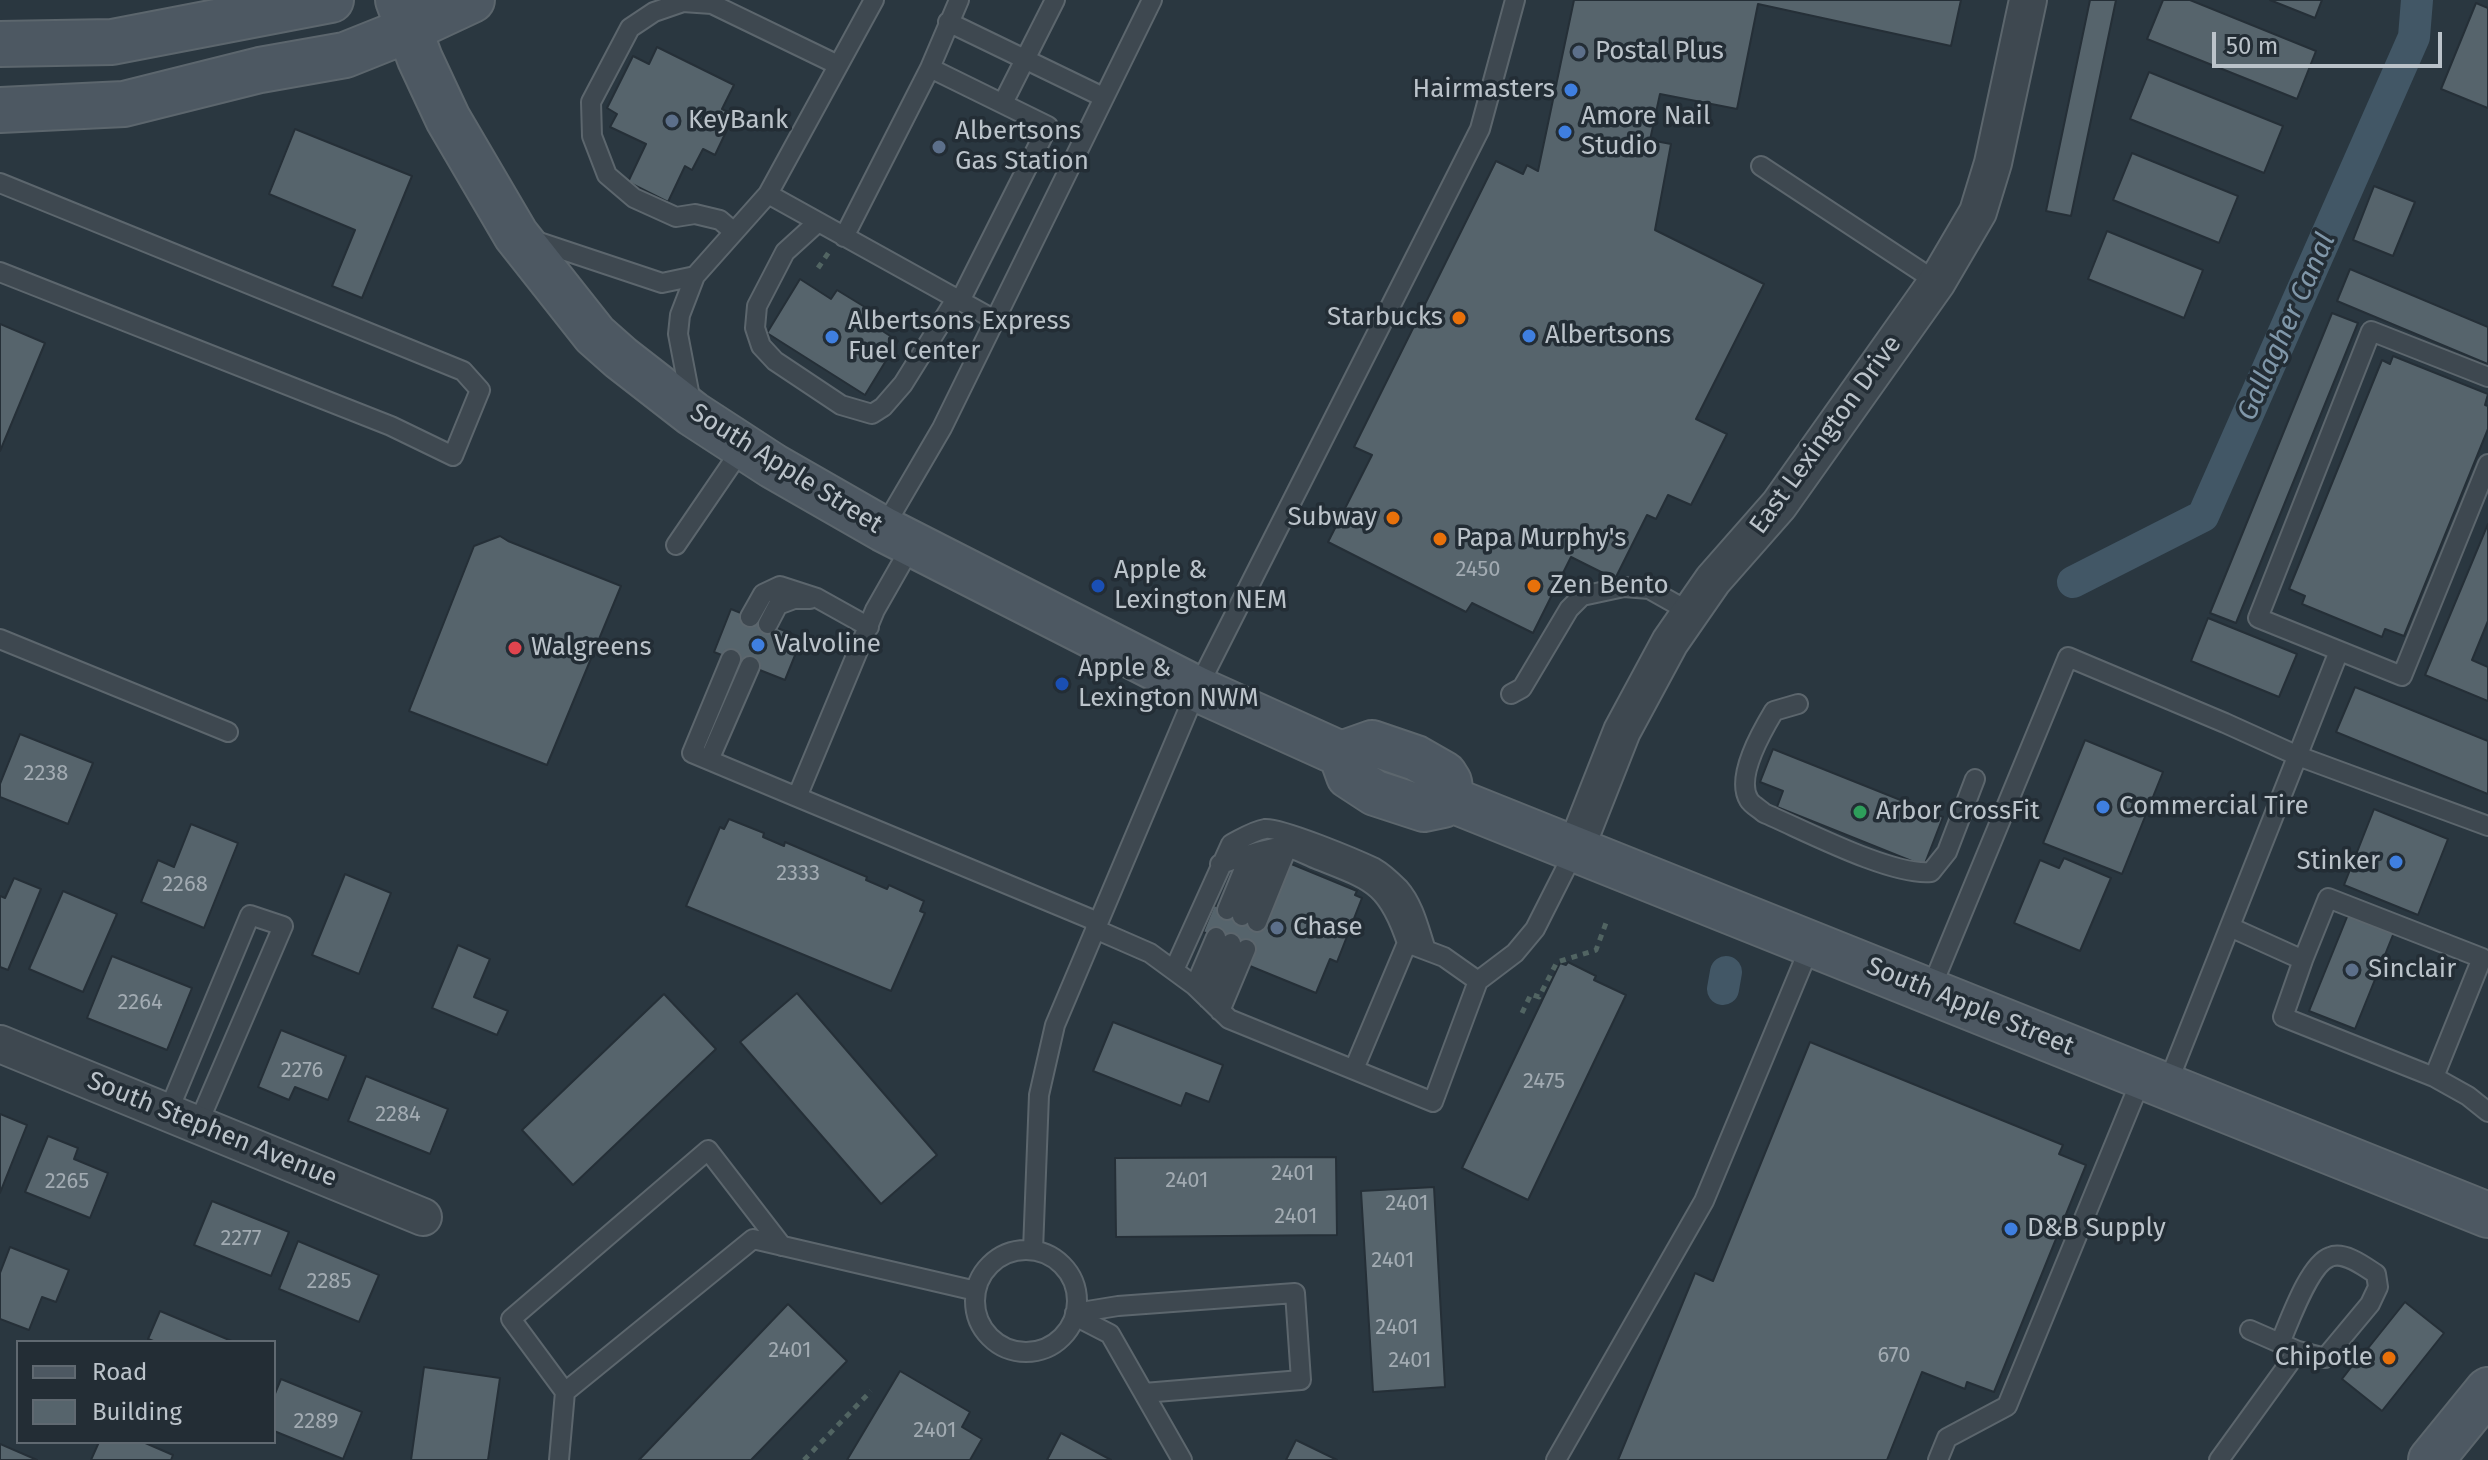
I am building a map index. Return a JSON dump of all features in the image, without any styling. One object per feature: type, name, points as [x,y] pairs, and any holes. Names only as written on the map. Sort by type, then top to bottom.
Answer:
[{"type":"main road","points":[[0,44],[112,42],[331,0]]},
{"type":"main road","points":[[0,110],[124,104],[260,70],[345,55],[404,15],[472,0]]},
{"type":"main road","name":"South Apple Street","points":[[404,15],[420,59],[448,119],[516,235],[595,335],[693,414],[743,447],[898,537],[1197,689],[1341,754],[1349,776],[1375,793],[1424,809],[1452,800],[2488,1215]]},
{"type":"main road","points":[[2431,1460],[2488,1390]]},
{"type":"street","name":"East Lexington Drive","points":[[1575,850],[1622,731],[1670,642],[1713,580],[1779,505],[1937,282],[1978,212],[1993,163],[2028,0]]},
{"type":"street","name":"South Stephen Avenue","points":[[0,1044],[423,1217]]},
{"type":"lane","points":[[693,414],[678,334],[680,315],[695,276],[768,194],[874,0]]},
{"type":"lane","points":[[844,237],[930,68],[959,0]]},
{"type":"lane","points":[[1003,103],[1055,0]]},
{"type":"lane","points":[[797,797],[869,627],[898,537],[942,428],[1152,0]]},
{"type":"lane","points":[[1033,1250],[1039,1095],[1055,1025],[1197,689],[1480,129],[1515,0]]},
{"type":"lane","points":[[734,232],[720,220],[695,214],[676,217],[634,198],[607,175],[592,136],[591,102],[630,28],[654,12],[683,2],[712,4],[838,65]]},
{"type":"lane","points":[[948,22],[1103,97]]},
{"type":"lane","points":[[818,222],[785,252],[757,306],[755,328],[761,346],[775,361],[841,405],[872,414],[883,407],[903,384],[958,300],[1048,126],[930,68]]},
{"type":"lane","points":[[1761,166],[1937,282]]},
{"type":"lane","points":[[0,183],[463,371],[480,390],[453,456],[391,426],[0,272]]},
{"type":"lane","points":[[768,194],[995,320]]},
{"type":"lane","points":[[516,235],[662,283],[695,276]]},
{"type":"lane","points":[[2488,377],[2371,331],[2258,618],[2402,676],[2488,464]]},
{"type":"lane","points":[[676,545],[743,447]]},
{"type":"lane","points":[[750,617],[763,594],[780,586],[817,598],[869,627]]},
{"type":"lane","points":[[1511,694],[1522,688],[1569,609],[1582,596],[1624,587],[1649,589],[1690,612]]},
{"type":"lane","points":[[768,624],[778,605],[794,599],[817,598]]},
{"type":"lane","points":[[0,639],[228,732]]},
{"type":"lane","points":[[1938,1460],[1947,1438],[2007,1406],[2155,1080],[2230,927],[2339,651]]},
{"type":"lane","points":[[1930,991],[2068,657],[2298,756],[2488,826]]},
{"type":"lane","points":[[700,757],[731,659]]},
{"type":"lane","points":[[700,757],[750,666]]},
{"type":"lane","points":[[1798,704],[1774,711],[1756,742],[1745,784],[1749,800],[1764,813],[1778,819],[1891,866],[1915,873],[1931,872],[1947,852],[1975,779]]},
{"type":"lane","points":[[700,757],[1097,926],[1150,953],[1229,1019],[1433,1102],[1478,981],[1515,953],[1535,929],[1575,850]]},
{"type":"lane","points":[[1174,970],[1231,844],[1265,829],[1297,836],[1387,876],[1412,908],[1426,950]]},
{"type":"lane","points":[[1278,849],[1242,916],[1244,869],[1278,849]]},
{"type":"lane","points":[[1220,864],[1278,849],[1364,879],[1378,888],[1397,914],[1407,943],[1354,1069]]},
{"type":"lane","points":[[2434,1077],[2485,949],[2328,898],[2283,1017],[2434,1077],[2468,1096],[2488,1112]]},
{"type":"lane","points":[[250,915],[283,926],[183,1118],[250,915]]},
{"type":"lane","points":[[2230,927],[2303,960]]},
{"type":"lane","points":[[1207,999],[1231,943],[1207,999]]},
{"type":"lane","points":[[1407,943],[1444,957],[1478,981]]},
{"type":"lane","points":[[1556,1460],[1704,1201],[1811,944]]},
{"type":"lane","points":[[559,1460],[565,1392],[511,1319],[708,1150],[782,1246]]},
{"type":"lane","points":[[565,1392],[753,1239],[976,1291]]},
{"type":"lane","points":[[1017,1250],[1033,1250],[1049,1255],[1064,1266],[1073,1281],[1077,1298],[1075,1314],[1067,1331],[1054,1343],[1039,1350],[1013,1350],[991,1338],[980,1325],[975,1308],[976,1291],[980,1277],[1002,1255],[1017,1250]]},
{"type":"lane","points":[[2250,1330],[2298,1351],[2325,1358],[2370,1304],[2378,1287],[2376,1274],[2345,1257],[2330,1256],[2315,1268],[2280,1343]]},
{"type":"lane","points":[[1075,1314],[1118,1306],[1295,1293],[1301,1380],[1144,1393]]},
{"type":"lane","points":[[1075,1314],[1110,1334],[1182,1460]]},
{"type":"lane","points":[[2219,1460],[2298,1351]]},
{"type":"path","points":[[1522,1013],[1531,994],[1539,997],[1557,962],[1596,950],[1606,923]]},
{"type":"path","points":[[807,1459],[871,1391]]},
{"type":"building","points":[[1574,0],[1961,0],[1951,46],[1758,4],[1737,109],[1660,94],[1650,140],[1671,144],[1655,230],[1764,284],[1696,419],[1727,434],[1691,505],[1668,495],[1656,519],[1647,515],[1615,579],[1571,557],[1533,633],[1472,603],[1466,612],[1328,542],[1372,455],[1354,447],[1496,161],[1523,174],[1527,165],[1538,171]]},
{"type":"building","points":[[2090,0],[2116,0],[2071,216],[2046,211]]},
{"type":"building","points":[[2163,0],[2190,0],[2316,51],[2297,99],[2147,39]]},
{"type":"building","points":[[2270,0],[2322,0],[2315,18]]},
{"type":"building","points":[[2476,3],[2488,8],[2488,108],[2441,89]]},
{"type":"building","name":"KeyBank","points":[[657,47],[734,85],[722,109],[734,115],[715,155],[703,149],[692,170],[685,166],[668,202],[628,182],[646,144],[610,127],[617,114],[607,108],[633,56],[649,64]]},
{"type":"building","points":[[2149,72],[2283,126],[2264,173],[2130,119]]},
{"type":"building","points":[[295,129],[412,176],[362,298],[332,286],[355,230],[269,194]]},
{"type":"building","points":[[2132,153],[2238,196],[2219,243],[2113,200]]},
{"type":"building","points":[[2374,186],[2415,202],[2393,256],[2353,240]]},
{"type":"building","points":[[2107,231],[2203,270],[2184,318],[2088,279]]},
{"type":"building","points":[[2350,269],[2488,327],[2488,364],[2337,301]]},
{"type":"building","name":"Albertsons Express Fuel Center","points":[[800,279],[831,299],[837,290],[873,312],[867,321],[898,341],[865,395],[767,333]]},
{"type":"building","points":[[2332,313],[2358,323],[2236,623],[2210,613]]},
{"type":"building","points":[[0,324],[45,343],[0,451]]},
{"type":"building","points":[[2393,356],[2488,394],[2485,405],[2488,406],[2488,429],[2404,636],[2385,629],[2382,637],[2302,604],[2305,596],[2289,589],[2382,360],[2390,364]]},
{"type":"building","points":[[2488,524],[2488,621],[2472,660],[2488,667],[2488,701],[2425,675]]},
{"type":"building","name":"Walgreens","points":[[500,536],[621,586],[547,765],[409,711],[474,546]]},
{"type":"building","name":"Valvoline","points":[[731,609],[802,638],[785,680],[714,652]]},
{"type":"building","points":[[2208,618],[2297,654],[2279,697],[2191,661]]},
{"type":"building","points":[[2355,687],[2488,741],[2488,794],[2336,732]]},
{"type":"building","points":[[20,734],[93,763],[68,824],[0,797],[0,784]]},
{"type":"building","name":"Commercial Tire","points":[[2085,740],[2163,772],[2122,874],[2043,843]]},
{"type":"building","name":"Arbor CrossFit","points":[[1773,749],[1943,817],[1924,866],[1777,807],[1783,791],[1760,782]]},
{"type":"building","name":"Stinker","points":[[2374,809],[2448,839],[2418,915],[2344,885]]},
{"type":"building","points":[[729,819],[764,833],[763,837],[784,846],[785,842],[867,877],[866,880],[887,889],[889,885],[924,901],[920,911],[925,913],[891,991],[686,906],[720,827],[724,829]]},
{"type":"building","points":[[191,824],[238,843],[204,928],[141,902],[158,860],[174,867]]},
{"type":"building","points":[[2064,858],[2111,878],[2080,951],[2014,923],[2040,860],[2059,868]]},
{"type":"building","name":"Chase","points":[[1289,863],[1357,891],[1355,895],[1362,898],[1337,962],[1330,959],[1316,993],[1245,964],[1250,951],[1203,932],[1214,905],[1264,925]]},
{"type":"building","points":[[345,874],[391,893],[359,974],[312,955]]},
{"type":"building","points":[[14,878],[41,889],[8,970],[0,967],[0,896],[5,898]]},
{"type":"building","points":[[63,891],[117,914],[83,992],[29,969]]},
{"type":"building","name":"Sinclair","points":[[2349,912],[2395,930],[2355,1029],[2309,1011]]},
{"type":"building","points":[[458,945],[490,959],[474,997],[508,1011],[497,1035],[432,1008]]},
{"type":"building","points":[[112,956],[192,988],[167,1050],[87,1018]]},
{"type":"building","points":[[1568,962],[1596,976],[1594,980],[1626,995],[1528,1200],[1462,1168],[1560,963],[1566,965]]},
{"type":"building","points":[[797,993],[937,1155],[881,1204],[740,1042]]},
{"type":"building","points":[[664,994],[716,1049],[573,1185],[522,1130]]},
{"type":"building","points":[[1113,1022],[1223,1065],[1209,1102],[1186,1093],[1181,1106],[1093,1071]]},
{"type":"building","points":[[281,1030],[346,1056],[328,1100],[295,1087],[289,1100],[258,1087]]},
{"type":"building","points":[[1810,1042],[2063,1145],[2059,1154],[2086,1165],[1994,1392],[1967,1382],[1965,1389],[1922,1372],[1887,1460],[1618,1460],[1695,1273],[1713,1281]]},
{"type":"building","points":[[366,1076],[448,1109],[430,1154],[348,1121]]},
{"type":"building","points":[[0,1114],[27,1125],[0,1193]]},
{"type":"building","points":[[48,1136],[78,1148],[74,1159],[108,1173],[90,1218],[25,1192]]},
{"type":"building","points":[[1336,1157],[1337,1235],[1116,1237],[1115,1158]]},
{"type":"building","points":[[1434,1187],[1445,1387],[1373,1392],[1361,1191]]},
{"type":"building","points":[[212,1201],[289,1232],[271,1276],[194,1245]]},
{"type":"building","points":[[298,1241],[379,1275],[359,1322],[279,1289]]},
{"type":"building","points":[[10,1247],[69,1270],[56,1302],[42,1297],[29,1330],[0,1319],[0,1273]]},
{"type":"building","name":"Chipotle","points":[[2405,1302],[2444,1333],[2382,1411],[2342,1379],[2352,1366],[2349,1363],[2361,1349],[2365,1352]]},
{"type":"building","points":[[788,1304],[847,1361],[751,1460],[639,1460]]},
{"type":"building","points":[[160,1311],[229,1340],[151,1340],[148,1339]]},
{"type":"building","points":[[424,1367],[500,1378],[488,1460],[411,1460]]},
{"type":"building","points":[[900,1371],[970,1412],[962,1427],[982,1439],[970,1460],[847,1460]]},
{"type":"building","points":[[281,1379],[362,1412],[343,1459],[276,1432],[276,1391]]},
{"type":"building","points":[[1061,1433],[1111,1460],[1047,1460]]},
{"type":"building","points":[[1296,1440],[1337,1460],[1286,1460]]},
{"type":"building","points":[[0,1444],[37,1460],[0,1460]]},
{"type":"building","points":[[98,1444],[148,1444],[173,1455],[171,1460],[91,1460]]},
{"type":"waterway","name":"Gallagher Canal","points":[[2073,582],[2203,516],[2414,37],[2417,0]]},
{"type":"waterway","name":"Gallagher Canal","points":[[1723,989],[1726,972]]},
{"type":"place","name":"Postal Plus","points":[[1579,52]]},
{"type":"place","name":"Hairmasters","points":[[1571,90]]},
{"type":"place","name":"KeyBank","points":[[672,121]]},
{"type":"place","name":"Amore Nail Studio","points":[[1565,132]]},
{"type":"place","name":"Albertsons Gas Station","points":[[939,147]]},
{"type":"place","name":"Starbucks","points":[[1459,318]]},
{"type":"place","name":"Albertsons","points":[[1529,336]]},
{"type":"place","name":"Albertsons Express Fuel Center","points":[[832,337]]},
{"type":"place","name":"Subway","points":[[1393,518]]},
{"type":"place","name":"Papa Murphy's","points":[[1440,539]]},
{"type":"place","name":"Apple & Lexington NEM","points":[[1098,586]]},
{"type":"place","name":"Zen Bento","points":[[1534,586]]},
{"type":"place","name":"Valvoline","points":[[758,645]]},
{"type":"place","name":"Walgreens","points":[[515,648]]},
{"type":"place","name":"Apple & Lexington NWM","points":[[1062,684]]},
{"type":"place","name":"Commercial Tire","points":[[2103,807]]},
{"type":"place","name":"Arbor CrossFit","points":[[1860,812]]},
{"type":"place","name":"Stinker","points":[[2396,862]]},
{"type":"place","name":"Chase","points":[[1277,928]]},
{"type":"place","name":"Sinclair","points":[[2352,970]]},
{"type":"place","name":"D&B Supply","points":[[2011,1229]]},
{"type":"place","name":"Chipotle","points":[[2389,1358]]}]
